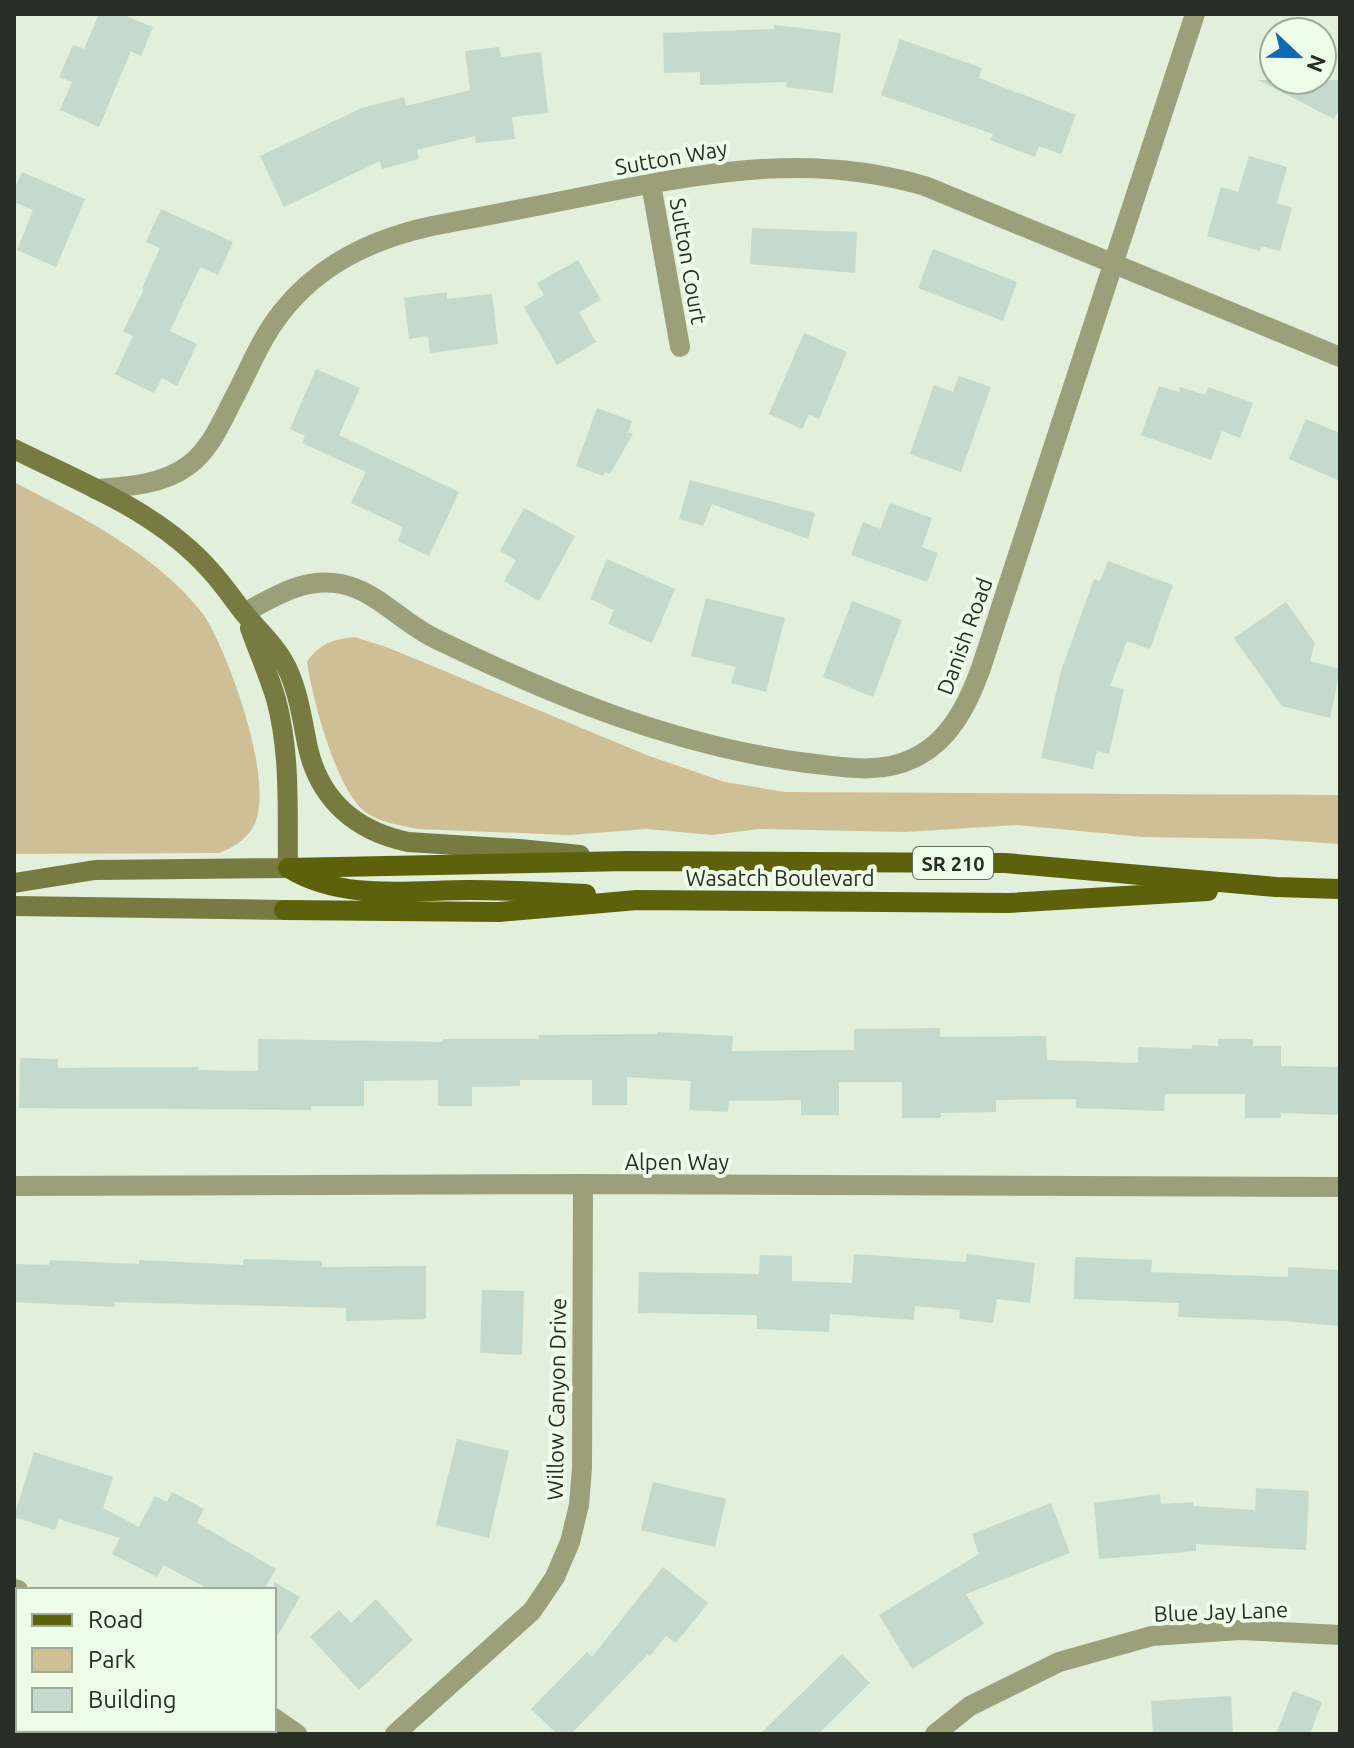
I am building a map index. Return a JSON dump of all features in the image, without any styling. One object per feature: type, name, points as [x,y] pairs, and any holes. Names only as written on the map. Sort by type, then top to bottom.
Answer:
[{"type":"main road","name":"Wasatch Boulevard","points":[[14,449],[133,509],[173,535],[210,569],[286,665],[302,709],[307,744],[318,780],[328,796],[357,823],[390,839],[408,842],[519,849],[628,861]]},
{"type":"main road","name":"Wasatch Boulevard","points":[[244,613],[275,695],[283,733],[289,795],[288,868],[628,861],[1005,863],[1276,887],[1340,889]]},
{"type":"main road","name":"SR 210","points":[[14,883],[95,870],[288,868]]},
{"type":"main road","points":[[288,868],[321,885],[348,890],[514,890],[637,900]]},
{"type":"main road","name":"Wasatch Boulevard","points":[[14,906],[50,909],[499,912],[637,900],[1008,903],[1276,887]]},
{"type":"street","name":"Danish Road","points":[[244,613],[290,588],[305,584],[343,585],[369,593],[410,626],[479,659],[608,713],[667,733],[778,759],[858,769],[887,768],[913,759],[949,731],[975,684],[1195,14]]},
{"type":"street","name":"Sutton Way","points":[[95,489],[126,487],[179,472],[198,457],[213,437],[281,313],[317,277],[369,244],[399,233],[701,174],[762,167],[863,170],[925,186],[1340,357]]},
{"type":"street","name":"Sutton Court","points":[[651,184],[680,347]]},
{"type":"street","name":"Alpen Way","points":[[14,1186],[583,1184],[1340,1187]]},
{"type":"street","name":"Willow Canyon Drive","points":[[395,1734],[532,1611],[555,1577],[570,1542],[579,1505],[582,1468],[583,1184]]},
{"type":"street","name":"Blue Jay Lane","points":[[935,1734],[970,1706],[1059,1662],[1152,1636],[1240,1630],[1340,1635]]},
{"type":"street","points":[[276,1719],[297,1734]]},
{"type":"green space","points":[[14,482],[81,517],[145,558],[183,591],[203,614],[236,686],[259,777],[255,823],[234,846],[218,853],[14,854]]},
{"type":"green space","points":[[354,637],[389,648],[649,756],[725,782],[785,792],[1340,795],[1340,844],[1143,837],[1017,825],[905,832],[758,829],[712,835],[647,829],[569,835],[417,829],[382,820],[364,811],[344,783],[327,741],[307,662],[327,644]]},
{"type":"building","points":[[99,14],[121,14],[153,27],[141,56],[131,51],[99,127],[60,110],[72,82],[59,77],[73,45],[84,49]]},
{"type":"building","points":[[774,25],[841,33],[833,93],[786,87],[787,82],[700,85],[700,72],[664,73],[663,33],[774,29]]},
{"type":"building","points":[[900,39],[982,68],[979,78],[1076,115],[1061,154],[1039,146],[1035,157],[990,140],[993,134],[881,95]]},
{"type":"building","points":[[499,47],[501,57],[541,52],[548,113],[512,117],[515,139],[476,143],[475,136],[417,150],[419,159],[382,169],[380,161],[284,207],[260,156],[362,108],[404,97],[406,106],[470,90],[465,51]]},
{"type":"building","points":[[1340,80],[1340,107],[1334,119],[1289,96],[1338,96]]},
{"type":"building","points":[[1249,156],[1287,167],[1277,203],[1292,208],[1280,251],[1261,246],[1260,251],[1207,236],[1221,187],[1238,192]]},
{"type":"building","points":[[22,172],[85,199],[56,267],[17,250],[33,210],[14,202],[14,190]]},
{"type":"building","points":[[161,209],[233,242],[218,275],[200,267],[170,331],[197,344],[177,386],[162,378],[154,393],[115,374],[133,336],[123,331],[160,248],[146,242]]},
{"type":"building","points":[[752,228],[857,232],[855,273],[750,264]]},
{"type":"building","points":[[933,249],[1017,282],[1003,321],[918,288]]},
{"type":"building","points":[[578,260],[601,300],[579,312],[596,342],[557,365],[524,307],[544,295],[537,283]]},
{"type":"building","points":[[447,292],[447,299],[492,294],[498,344],[430,353],[428,336],[409,339],[404,298]]},
{"type":"building","points":[[804,333],[847,352],[819,419],[809,414],[802,429],[769,414]]},
{"type":"building","points":[[316,369],[360,388],[339,435],[459,492],[429,556],[398,541],[403,527],[351,503],[366,472],[302,443],[305,436],[290,429]]},
{"type":"building","points":[[959,376],[991,387],[961,472],[910,454],[934,385],[953,392]]},
{"type":"building","points":[[1159,386],[1179,392],[1180,387],[1205,395],[1208,387],[1253,403],[1240,438],[1222,431],[1211,460],[1141,435]]},
{"type":"building","points":[[597,408],[632,421],[628,432],[633,434],[610,474],[605,472],[603,476],[576,466]]},
{"type":"building","points":[[1306,419],[1340,433],[1340,481],[1289,459]]},
{"type":"building","points":[[690,480],[815,513],[808,539],[712,504],[703,526],[679,519]]},
{"type":"building","points":[[890,503],[932,518],[922,547],[938,553],[927,582],[851,555],[863,522],[880,529]]},
{"type":"building","points":[[524,508],[575,536],[539,601],[504,581],[516,560],[500,551]]},
{"type":"building","points":[[607,559],[675,589],[652,643],[608,624],[614,610],[590,599]]},
{"type":"building","points":[[1108,561],[1173,585],[1150,649],[1127,641],[1110,686],[1124,689],[1109,754],[1097,751],[1093,769],[1041,758],[1061,671],[1094,579],[1100,581]]},
{"type":"building","points":[[706,598],[785,618],[766,692],[731,683],[736,667],[691,656]]},
{"type":"building","points":[[852,601],[902,620],[873,697],[823,677]]},
{"type":"building","points":[[1286,602],[1315,643],[1310,661],[1340,669],[1330,718],[1282,706],[1234,638]]},
{"type":"building","points":[[940,1028],[940,1037],[1046,1036],[1047,1060],[1138,1063],[1138,1047],[1192,1049],[1192,1045],[1218,1046],[1218,1039],[1253,1039],[1253,1046],[1281,1046],[1281,1066],[1340,1067],[1340,1115],[1281,1113],[1281,1118],[1245,1118],[1245,1094],[1165,1094],[1164,1111],[1076,1108],[1076,1099],[996,1100],[996,1112],[941,1113],[941,1118],[902,1118],[902,1082],[839,1082],[839,1115],[801,1115],[801,1100],[729,1101],[728,1112],[689,1110],[691,1081],[627,1077],[627,1105],[592,1105],[592,1080],[520,1080],[520,1086],[472,1087],[472,1106],[438,1106],[438,1080],[364,1081],[364,1106],[311,1106],[311,1110],[19,1108],[20,1058],[58,1059],[58,1068],[198,1067],[198,1070],[258,1071],[258,1039],[443,1042],[443,1039],[539,1039],[539,1035],[657,1032],[733,1036],[732,1051],[854,1050],[854,1029]]},
{"type":"building","points":[[854,1254],[966,1262],[967,1254],[1035,1263],[1030,1303],[997,1299],[993,1323],[959,1319],[960,1310],[915,1306],[914,1320],[830,1314],[829,1332],[757,1329],[757,1315],[638,1313],[639,1272],[759,1274],[760,1255],[792,1256],[792,1281],[852,1283]]},
{"type":"building","points":[[1075,1257],[1152,1260],[1151,1272],[1288,1277],[1288,1267],[1340,1270],[1340,1326],[1178,1317],[1179,1303],[1074,1299]]},
{"type":"building","points":[[243,1259],[322,1261],[322,1267],[426,1266],[426,1319],[346,1321],[346,1308],[115,1302],[114,1307],[14,1302],[14,1264],[49,1265],[50,1260],[139,1264],[139,1260],[243,1265]]},
{"type":"building","points":[[482,1290],[524,1291],[522,1355],[480,1353]]},
{"type":"building","points":[[457,1439],[509,1451],[489,1538],[436,1525]]},
{"type":"building","points":[[34,1452],[113,1477],[103,1508],[139,1527],[155,1496],[167,1502],[172,1492],[204,1509],[197,1523],[276,1569],[265,1588],[207,1588],[163,1565],[157,1577],[112,1554],[120,1538],[59,1519],[55,1530],[14,1517]]},
{"type":"building","points":[[653,1482],[726,1499],[715,1547],[641,1530]]},
{"type":"building","points":[[1256,1488],[1309,1491],[1306,1550],[1196,1544],[1196,1551],[1099,1559],[1094,1503],[1160,1494],[1161,1504],[1193,1502],[1193,1506],[1255,1510]]},
{"type":"building","points":[[1051,1503],[1070,1553],[966,1594],[984,1624],[912,1669],[879,1615],[979,1554],[972,1534]]},
{"type":"building","points":[[663,1567],[708,1603],[676,1643],[666,1636],[650,1656],[648,1654],[571,1734],[557,1734],[531,1709],[587,1652],[592,1657]]},
{"type":"building","points":[[274,1582],[300,1597],[276,1639],[276,1588]]},
{"type":"building","points":[[376,1599],[413,1640],[359,1690],[310,1637],[339,1610],[351,1623]]},
{"type":"building","points":[[842,1654],[870,1683],[818,1734],[760,1734]]},
{"type":"building","points":[[1293,1691],[1322,1702],[1310,1734],[1276,1734]]},
{"type":"building","points":[[1231,1696],[1233,1734],[1153,1734],[1151,1701]]}]
